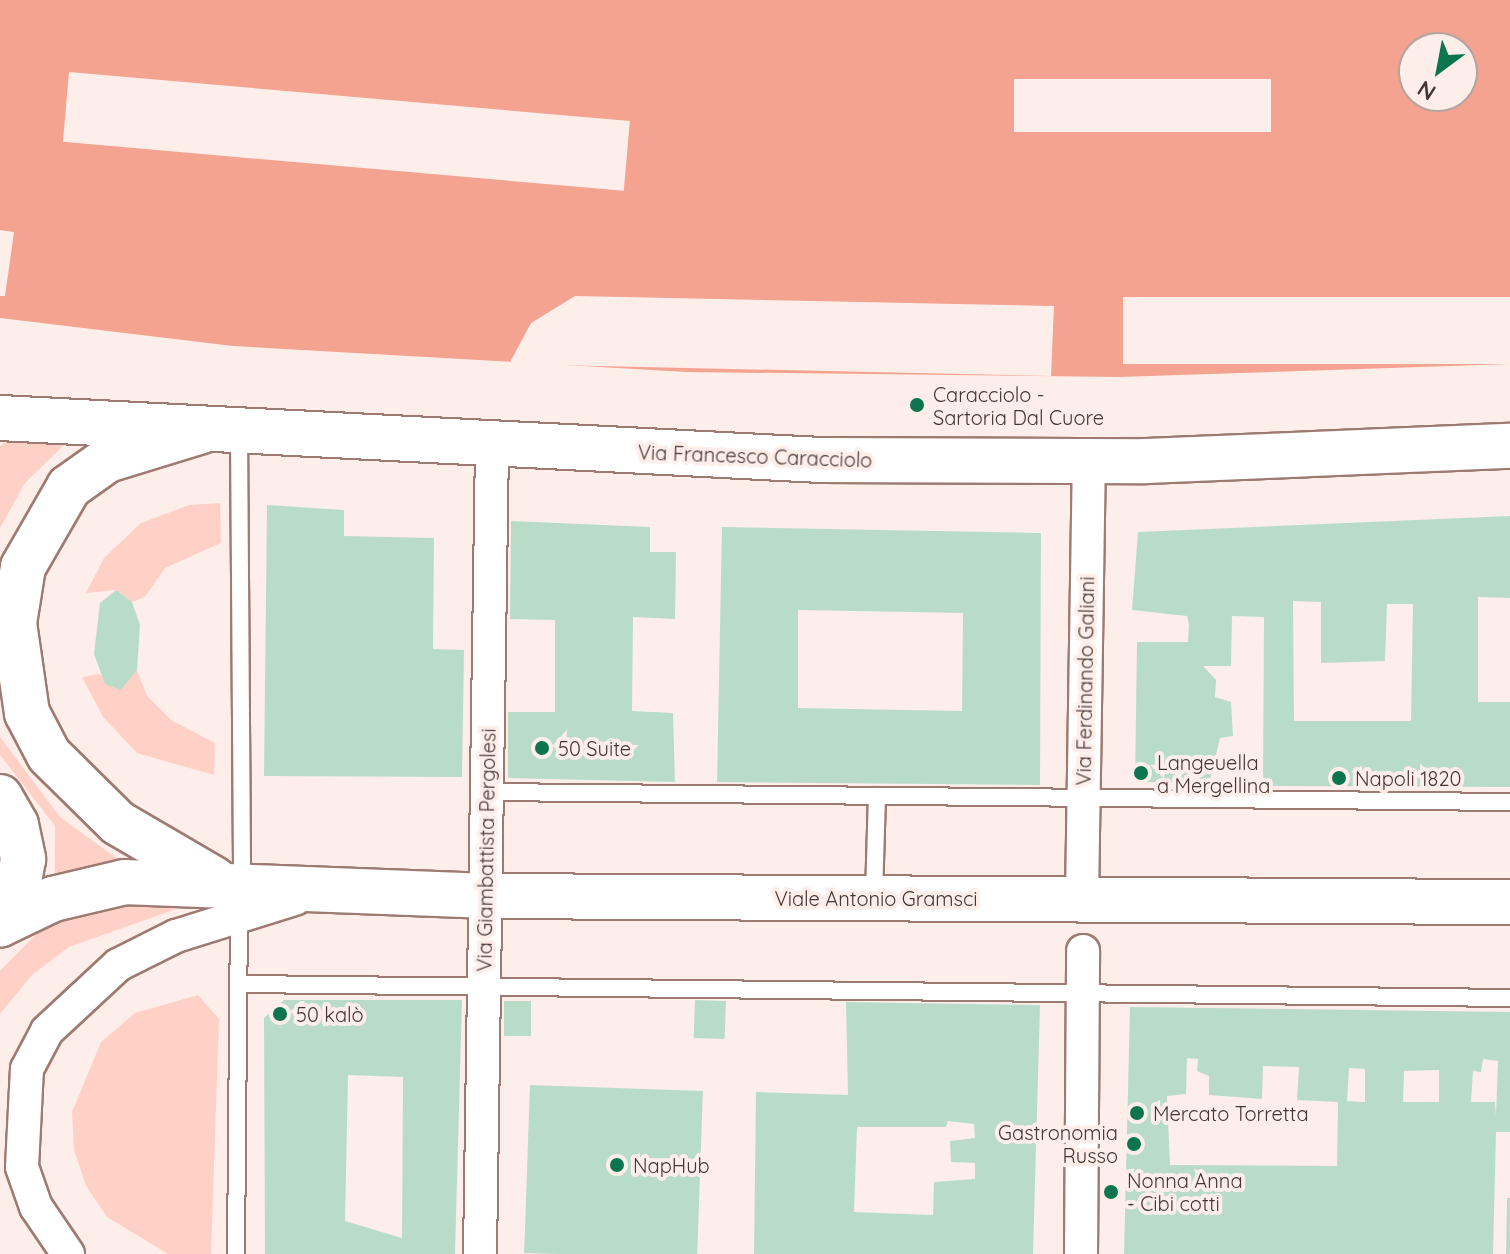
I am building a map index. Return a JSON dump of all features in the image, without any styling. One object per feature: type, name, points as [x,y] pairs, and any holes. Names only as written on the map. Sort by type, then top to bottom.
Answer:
[{"type":"street","name":"Via Francesco Caracciolo","points":[[3,415],[224,431],[820,460],[1089,462],[1510,446]]},
{"type":"street","points":[[224,431],[107,460],[69,487],[23,567],[16,669],[27,713],[78,790],[159,851],[241,902]]},
{"type":"street","name":"Via Giambattista Pergolesi","points":[[480,1254],[492,445]]},
{"type":"street","name":"Via Ferdinando Galiani","points":[[1082,899],[1089,462]]},
{"type":"street","points":[[0,797],[16,825],[23,859],[17,894],[0,924]]},
{"type":"street","name":"Viale Antonio Gramsci","points":[[0,924],[53,899],[125,882],[241,902],[319,893],[1510,902]]},
{"type":"street","points":[[68,1254],[36,1207],[22,1167],[27,1069],[78,994],[118,965],[241,902]]},
{"type":"street","points":[[1081,1254],[1083,951]]},
{"type":"lane","points":[[224,431],[241,902],[236,1254]]},
{"type":"lane","points":[[487,792],[1510,802]]},
{"type":"lane","points":[[874,898],[877,796]]},
{"type":"lane","points":[[240,984],[1510,998]]},
{"type":"shaded area","points":[[0,0],[1510,0],[1510,364],[1119,377],[687,372],[233,346],[0,318]]},
{"type":"shaded area","points":[[12,438],[66,443],[25,483],[0,528],[0,446]]},
{"type":"shaded area","points":[[220,503],[221,543],[165,568],[145,597],[132,602],[116,590],[86,593],[104,558],[141,523],[189,505]]},
{"type":"shaded area","points":[[137,670],[147,696],[171,720],[215,743],[214,775],[137,753],[103,717],[82,677],[99,674],[121,690]]},
{"type":"shaded area","points":[[0,737],[60,817],[129,867],[55,874],[55,826],[0,755]]},
{"type":"shaded area","points":[[145,900],[179,908],[69,947],[32,975],[0,1014],[0,971],[44,926]]},
{"type":"shaded area","points":[[198,995],[219,1019],[211,1254],[168,1254],[107,1217],[86,1186],[74,1150],[72,1112],[101,1042],[135,1013]]},
{"type":"pier","points":[[69,72],[630,121],[624,191],[63,142]]},
{"type":"pier","points":[[1014,79],[1271,79],[1271,132],[1014,132]]},
{"type":"pier","points":[[0,230],[14,232],[5,296],[0,296]]},
{"type":"pier","points":[[575,296],[1054,306],[1051,376],[509,364],[531,323]]},
{"type":"pier","points":[[1123,297],[1510,297],[1510,364],[1123,364]]},
{"type":"building","points":[[267,505],[344,510],[344,536],[434,538],[433,649],[464,650],[462,777],[264,776]]},
{"type":"building","points":[[1510,516],[1510,598],[1478,597],[1478,702],[1510,702],[1510,787],[1263,786],[1264,617],[1232,616],[1231,666],[1203,666],[1216,680],[1215,697],[1231,702],[1233,736],[1220,738],[1209,783],[1135,782],[1137,642],[1188,642],[1189,625],[1187,616],[1132,610],[1138,532]],"holes":[[[1293,601],[1321,602],[1321,663],[1385,661],[1387,604],[1413,604],[1411,721],[1294,721]]]},
{"type":"building","points":[[511,521],[650,527],[650,552],[676,552],[675,619],[633,617],[632,711],[673,713],[675,782],[508,778],[508,712],[555,712],[555,620],[510,619]]},
{"type":"building","points":[[722,527],[1041,533],[1040,785],[717,782]],"holes":[[[798,610],[963,613],[962,711],[798,708]]]},
{"type":"building","points":[[116,590],[132,602],[140,625],[137,670],[121,690],[105,684],[94,654],[100,603]]},
{"type":"building","points":[[284,1000],[462,1000],[455,1254],[265,1254],[264,1018]],"holes":[[[348,1075],[403,1077],[402,1238],[345,1221]]]},
{"type":"building","points":[[695,1000],[726,1001],[725,1039],[694,1038]]},
{"type":"building","points":[[504,1001],[531,1001],[531,1036],[504,1036]]},
{"type":"building","points":[[846,1002],[1040,1005],[1033,1254],[754,1254],[756,1092],[848,1095]],"holes":[[[948,1121],[974,1124],[975,1138],[950,1141],[951,1162],[975,1163],[975,1179],[934,1182],[933,1215],[854,1212],[857,1127],[946,1127]]]},
{"type":"building","points":[[1130,1007],[1510,1012],[1510,1132],[1496,1132],[1493,1254],[1124,1254]],"holes":[[[1187,1058],[1198,1059],[1197,1071],[1209,1076],[1209,1095],[1262,1099],[1263,1066],[1299,1067],[1297,1100],[1338,1102],[1337,1166],[1170,1165],[1167,1096],[1186,1094]],[[1483,1059],[1498,1061],[1496,1116],[1495,1102],[1471,1102],[1473,1071],[1481,1072]],[[1349,1068],[1365,1069],[1365,1102],[1347,1101]],[[1439,1070],[1439,1102],[1403,1102],[1404,1071]]]},
{"type":"building","points":[[530,1085],[703,1091],[697,1254],[524,1253]]},
{"type":"building","points":[[1507,1198],[1510,1198],[1510,1254],[1506,1254]]},
{"type":"place","name":"Caracciolo - Sartoria Dal Cuore","points":[[917,405]]},
{"type":"place","name":"50 Suite","points":[[542,748]]},
{"type":"place","name":"Langeuella a Mergellina","points":[[1141,773]]},
{"type":"place","name":"Napoli 1820","points":[[1339,778]]},
{"type":"place","name":"50 kalò","points":[[280,1014]]},
{"type":"place","name":"Mercato Torretta","points":[[1137,1113]]},
{"type":"place","name":"Gastronomia Russo","points":[[1134,1144]]},
{"type":"place","name":"NapHub","points":[[617,1165]]},
{"type":"place","name":"Nonna Anna - Cibi cotti","points":[[1111,1192]]}]
